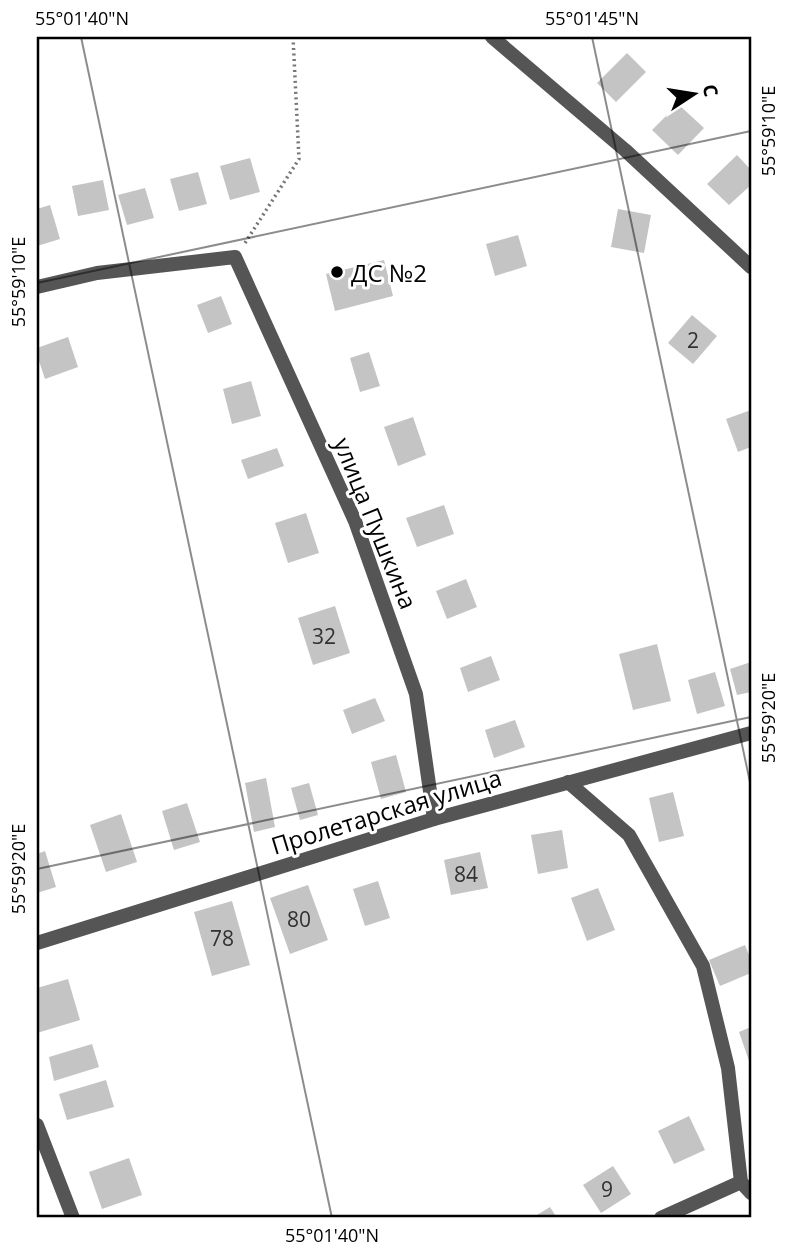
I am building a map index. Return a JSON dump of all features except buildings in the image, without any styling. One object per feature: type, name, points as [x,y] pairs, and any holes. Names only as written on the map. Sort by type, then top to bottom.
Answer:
[{"type":"street","points":[[492,37],[625,150],[751,267]]},
{"type":"street","points":[[37,287],[97,273],[236,257]]},
{"type":"street","name":"улица Пушкина","points":[[236,257],[355,521],[416,694],[434,819]]},
{"type":"street","name":"Пролетарская улица","points":[[37,943],[434,819],[751,733]]},
{"type":"street","points":[[568,782],[629,835],[703,966],[728,1068],[741,1182],[751,1193]]},
{"type":"street","points":[[37,1125],[73,1218]]},
{"type":"street","points":[[661,1218],[741,1182]]},
{"type":"path","points":[[236,257],[299,159],[293,37]]},
{"type":"place","name":"ДС №2","points":[[337,272]]}]
